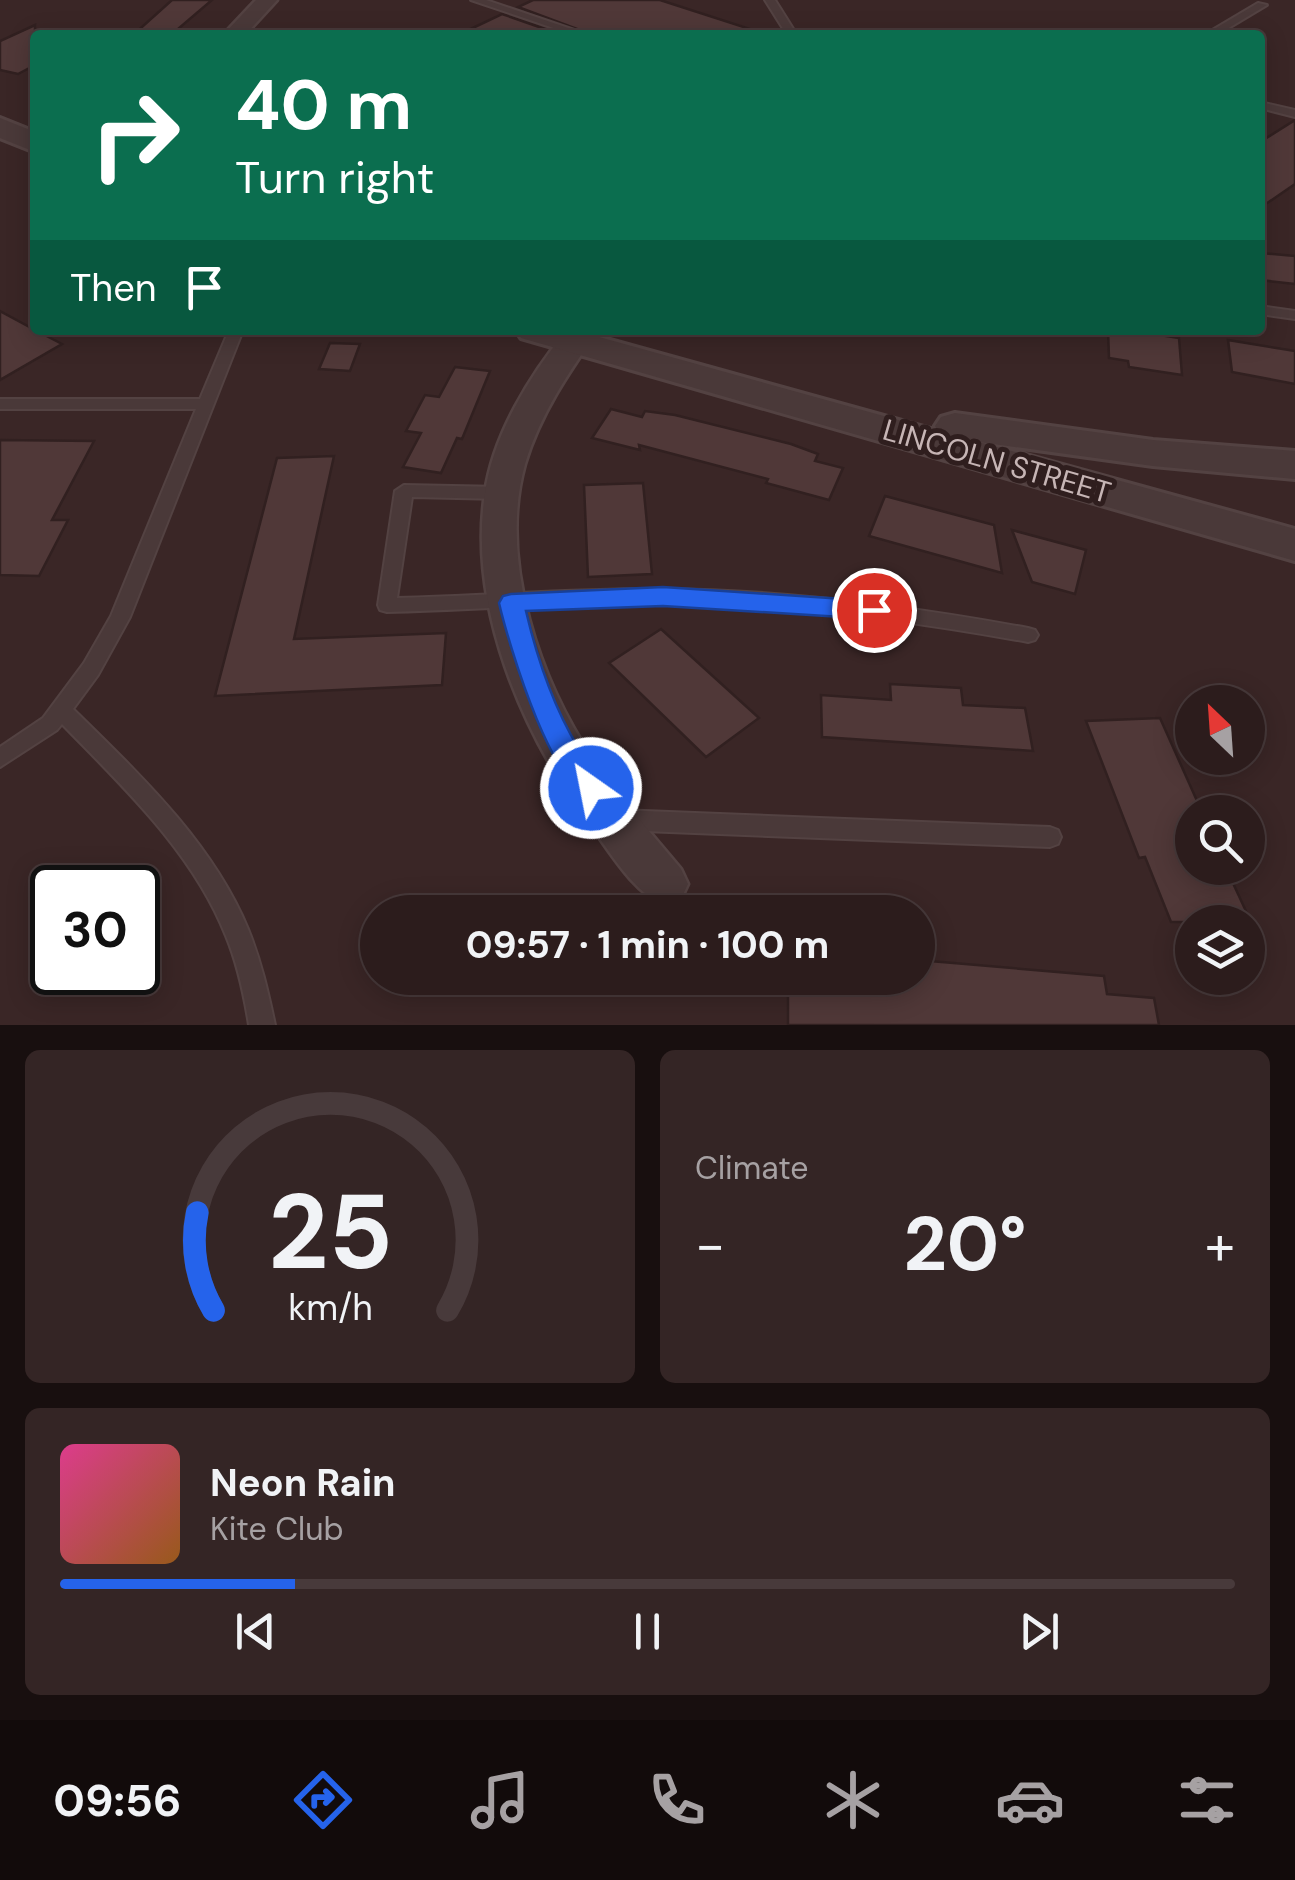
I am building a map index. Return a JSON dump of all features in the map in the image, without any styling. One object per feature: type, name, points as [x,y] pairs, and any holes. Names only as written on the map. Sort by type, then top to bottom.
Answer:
[{"type":"street","points":[[238,30],[267,0]]},
{"type":"street","points":[[0,127],[30,140]]},
{"type":"street","points":[[578,335],[530,412],[502,492],[501,540],[522,649],[568,756],[664,884]]},
{"type":"street","name":"LINCOLN STREET","points":[[578,335],[705,376],[1293,544]]},
{"type":"street","name":"LINCOLN STREET","points":[[705,376],[853,409],[982,431],[1294,469]]},
{"type":"street","name":"LINCOLN STREET","points":[[1221,460],[1244,506],[1293,544]]},
{"type":"lane","points":[[476,0],[569,30]]},
{"type":"lane","points":[[770,0],[789,30]]},
{"type":"lane","points":[[1217,30],[1262,5]]},
{"type":"lane","points":[[1265,106],[1295,114]]},
{"type":"lane","points":[[1265,311],[1295,316]]},
{"type":"lane","points":[[0,758],[38,734],[62,711],[120,617],[234,335]]},
{"type":"lane","points":[[0,404],[206,404]]},
{"type":"lane","points":[[502,492],[404,492],[386,606],[663,596],[928,616],[1028,634]]},
{"type":"lane","points":[[62,711],[165,814],[225,902],[259,1004],[262,1025]]},
{"type":"lane","points":[[614,820],[1050,838]]},
{"type":"building","points":[[172,0],[212,0],[177,30],[139,30]]},
{"type":"building","points":[[533,0],[660,0],[750,29],[580,30],[518,7]]},
{"type":"building","points":[[502,14],[548,30],[468,30]]},
{"type":"building","points":[[35,25],[35,30],[30,30],[30,68],[18,74],[0,70],[0,41]]},
{"type":"building","points":[[1295,120],[1295,184],[1265,205],[1265,139]]},
{"type":"building","points":[[1265,253],[1295,256],[1295,284],[1265,281]]},
{"type":"building","points":[[0,311],[30,327],[30,335],[45,335],[62,344],[0,380]]},
{"type":"building","points":[[1108,335],[1179,338],[1182,375],[1129,367],[1128,361],[1109,358]]},
{"type":"building","points":[[1228,340],[1295,351],[1295,384],[1232,372]]},
{"type":"building","points":[[330,343],[360,344],[350,371],[319,369]]},
{"type":"building","points":[[455,367],[490,371],[462,439],[457,438],[441,473],[403,467],[421,433],[406,431],[425,395],[439,397]]},
{"type":"building","points":[[611,409],[642,417],[645,411],[675,415],[791,444],[818,454],[815,461],[843,468],[829,500],[766,483],[768,479],[639,445],[640,450],[592,438]]},
{"type":"building","points":[[0,440],[94,441],[52,520],[68,520],[39,576],[0,575]]},
{"type":"building","points":[[334,456],[294,639],[446,633],[442,685],[215,696],[277,458]]},
{"type":"building","points":[[643,483],[652,574],[588,577],[584,485]]},
{"type":"building","points":[[885,496],[994,525],[1002,573],[869,536]]},
{"type":"building","points":[[1012,530],[1086,550],[1075,594],[1032,582]]},
{"type":"building","points":[[661,629],[759,718],[706,757],[609,663]]},
{"type":"building","points":[[890,684],[961,688],[963,705],[1025,708],[1033,751],[822,737],[821,695],[891,700]]},
{"type":"building","points":[[1160,718],[1175,752],[1175,775],[1185,775],[1194,795],[1175,795],[1175,885],[1234,885],[1243,905],[1175,905],[1175,922],[1171,922],[1145,857],[1139,858],[1086,721]]},
{"type":"building","points":[[935,961],[1104,976],[1107,994],[1154,998],[1159,1025],[788,1025],[788,995],[935,995]]},
{"type":"route","points":[[591,788],[568,756],[544,703],[522,649],[511,603],[663,596],[874,610]]}]
